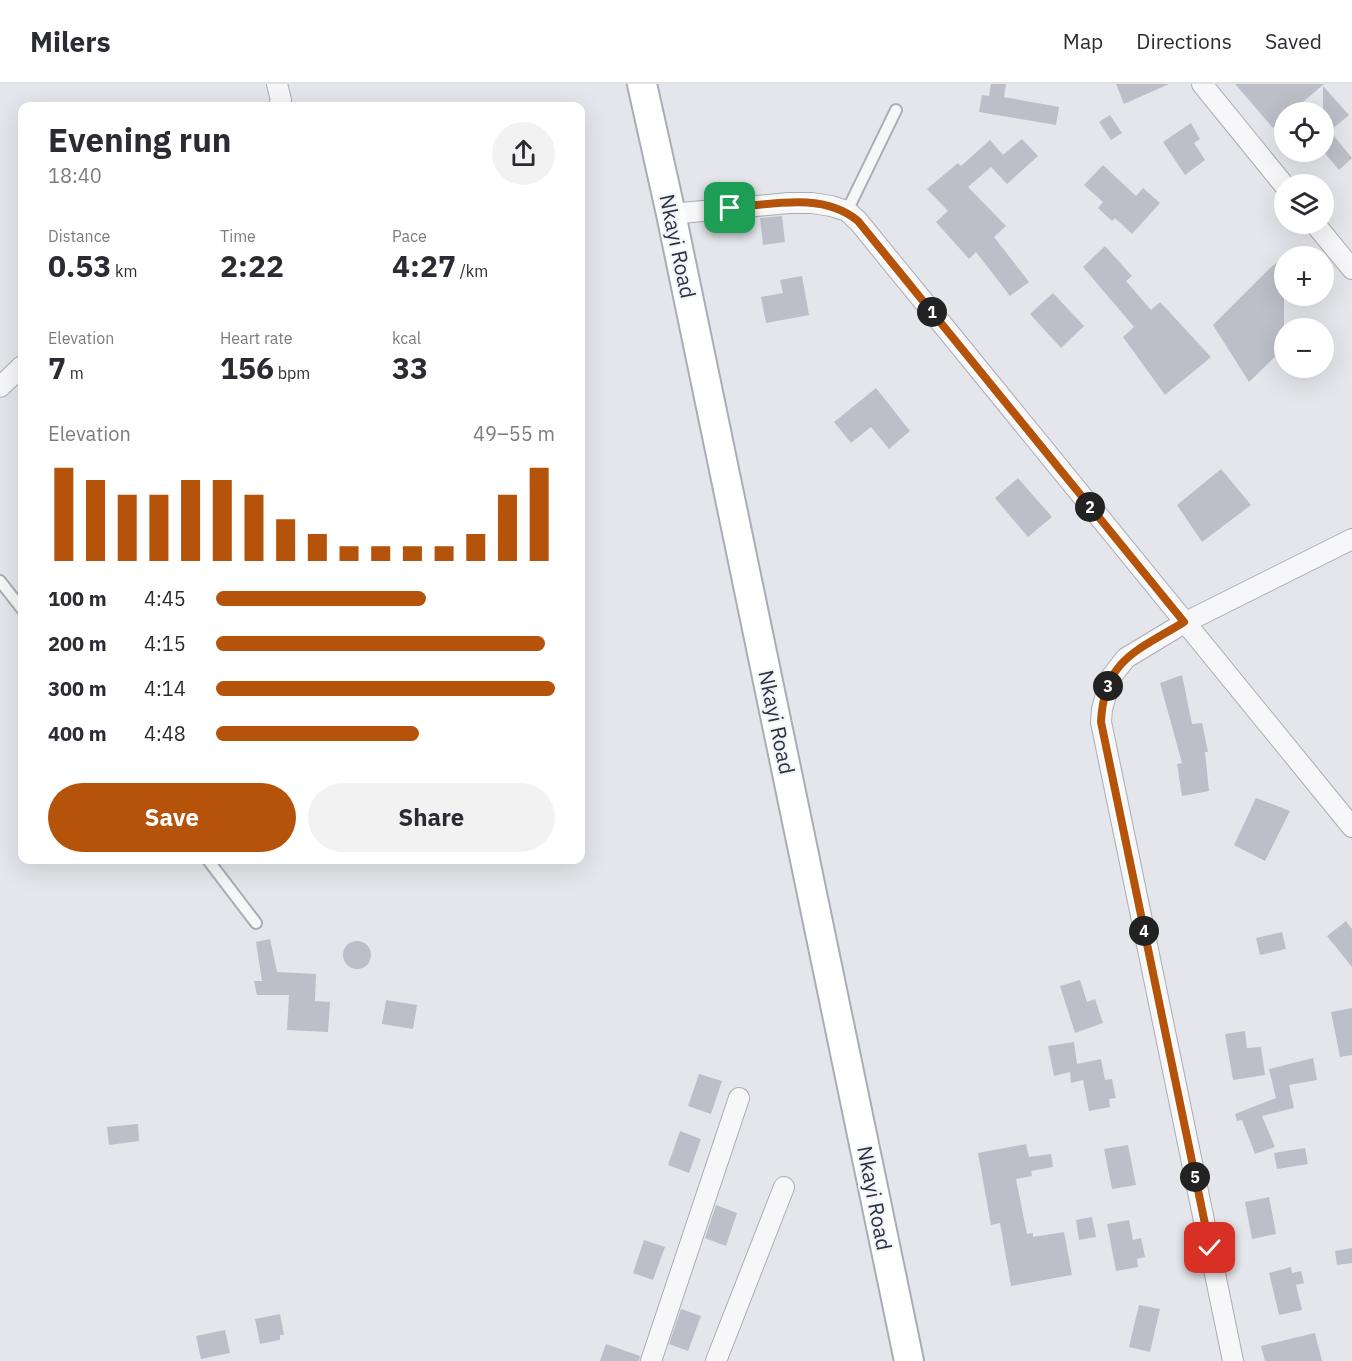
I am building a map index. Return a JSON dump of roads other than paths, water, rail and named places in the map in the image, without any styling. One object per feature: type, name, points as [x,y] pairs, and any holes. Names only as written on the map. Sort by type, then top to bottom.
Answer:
[{"type":"main road","name":"Nkayi Road","points":[[642,84],[909,1361]]},
{"type":"street","points":[[277,84],[280,102]]},
{"type":"street","points":[[1202,84],[1275,174]]},
{"type":"street","points":[[671,214],[789,203],[831,206],[847,211],[866,230],[1352,827]]},
{"type":"street","points":[[1323,234],[1352,269]]},
{"type":"street","points":[[0,387],[18,370]]},
{"type":"street","points":[[1233,1361],[1101,722],[1102,709],[1111,677],[1126,658],[1184,622],[1352,539]]},
{"type":"street","points":[[651,1361],[739,1098]]},
{"type":"street","points":[[716,1361],[784,1187]]},
{"type":"lane","points":[[847,211],[896,110]]},
{"type":"lane","points":[[0,581],[18,604]]},
{"type":"lane","points":[[211,864],[256,923]]}]
